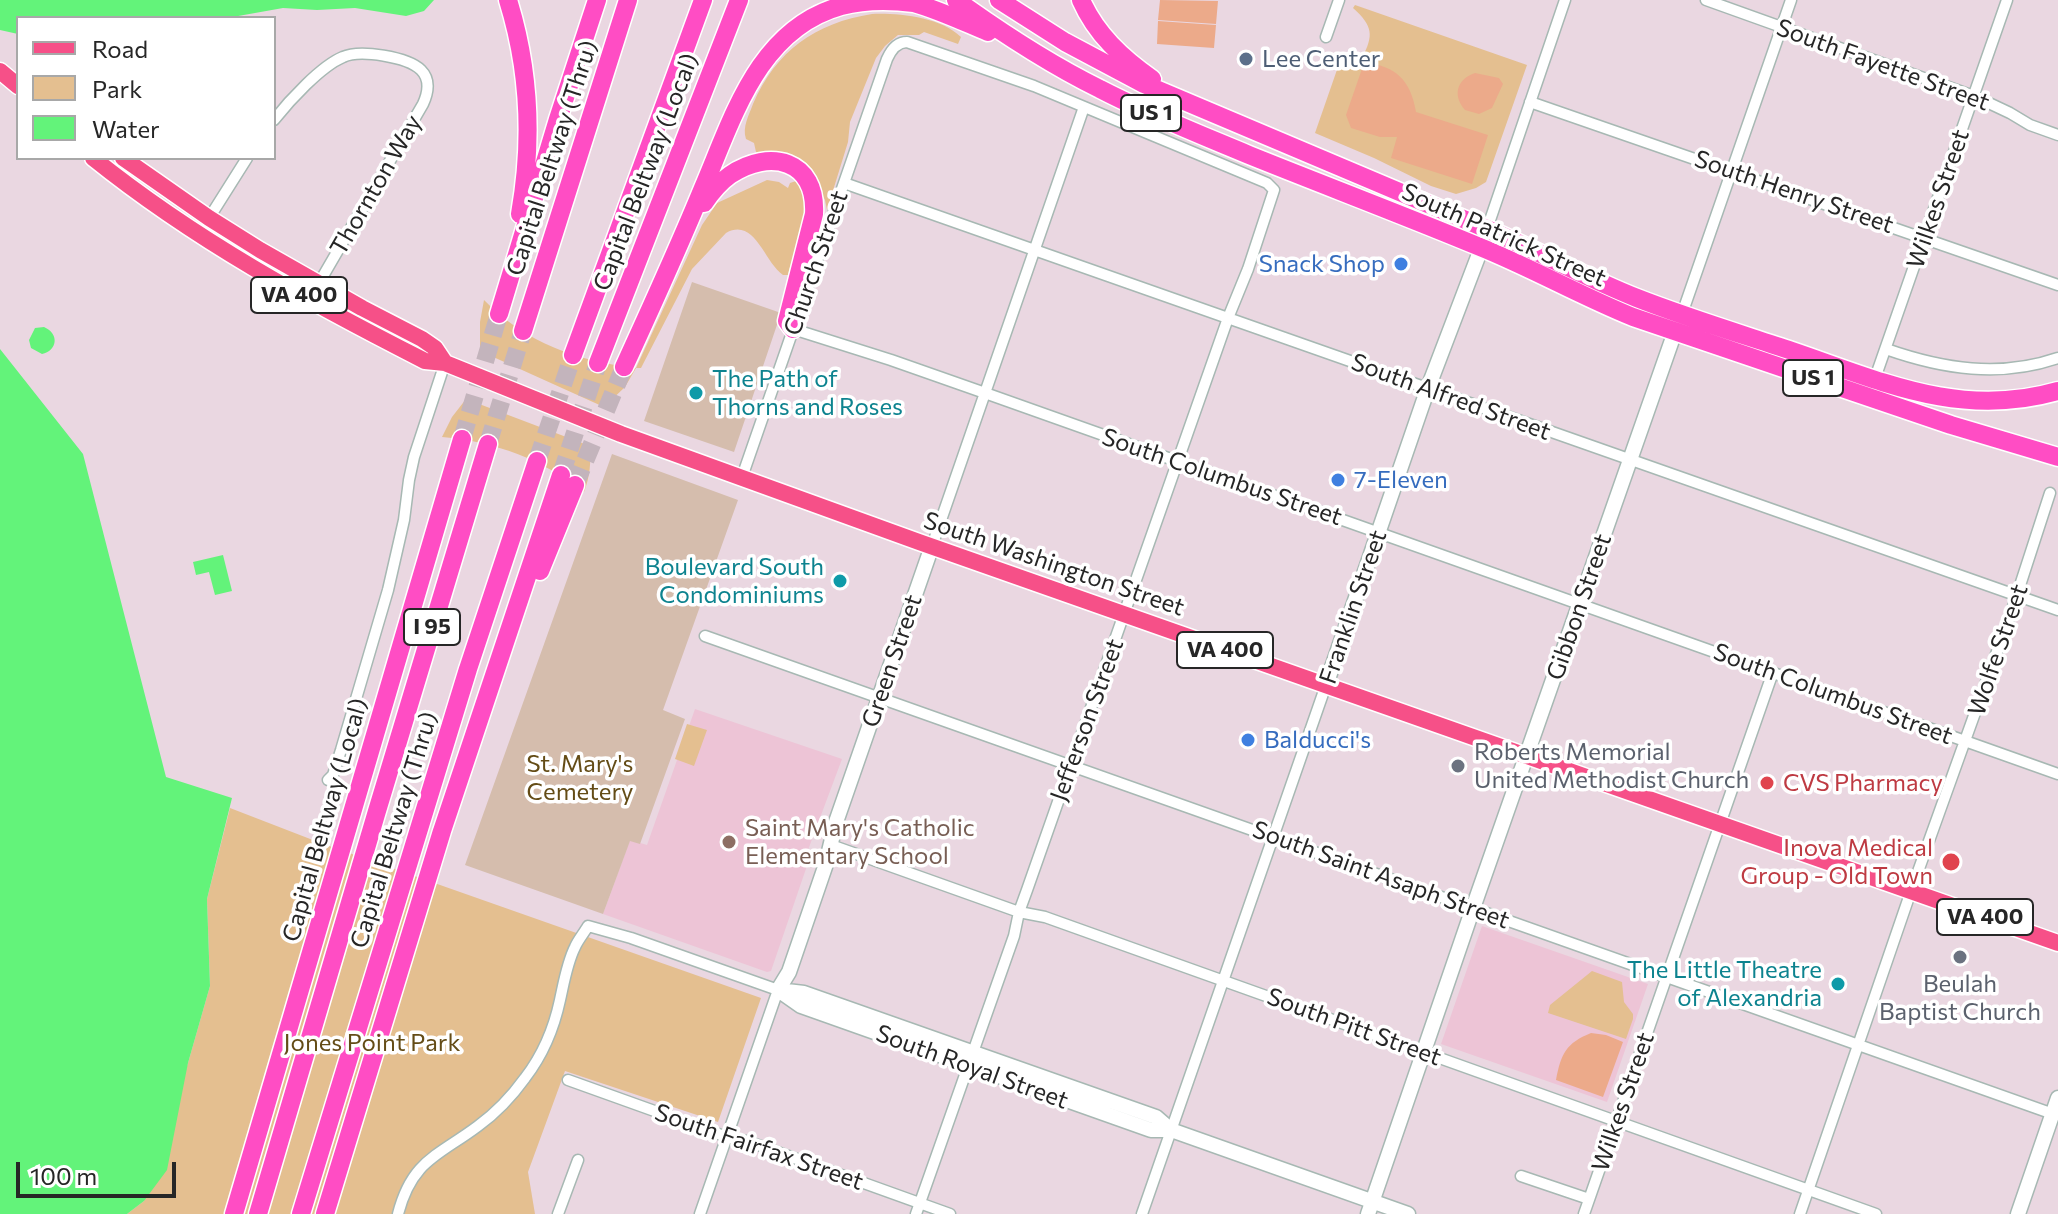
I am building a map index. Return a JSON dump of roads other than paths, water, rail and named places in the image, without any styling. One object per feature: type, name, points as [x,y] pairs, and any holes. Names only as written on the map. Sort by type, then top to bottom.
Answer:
[{"type":"highway","points":[[508,0],[521,50],[529,120],[523,198],[499,314],[597,0]]},
{"type":"highway","points":[[575,164],[621,0]]},
{"type":"highway","name":"Capital Beltway (Thru)","points":[[523,331],[628,0]]},
{"type":"highway","points":[[573,355],[703,0]]},
{"type":"highway","name":"Capital Beltway (Local)","points":[[598,363],[739,0]]},
{"type":"highway","name":"South Patrick Street","points":[[956,0],[1027,49],[1097,88],[1177,125],[1528,267],[1597,303],[1678,323],[1872,388],[2058,457]]},
{"type":"highway","name":"South Patrick Street","points":[[999,0],[1097,60],[1144,84],[1487,229],[1638,298],[1678,323]]},
{"type":"highway","points":[[1081,0],[1096,28],[1114,49],[1180,99]]},
{"type":"highway","points":[[624,367],[752,78],[777,44],[798,27],[833,8],[867,1],[897,1],[941,13],[1027,49]]},
{"type":"highway","points":[[687,229],[712,192],[728,176],[768,161],[799,169],[807,178],[814,201],[811,227],[787,321],[793,329]]},
{"type":"highway","name":"South Patrick Street","points":[[1872,388],[1896,387],[1940,398],[1969,401],[2014,400],[2058,391]]},
{"type":"highway","name":"Capital Beltway (Local)","points":[[234,1214],[462,439]]},
{"type":"highway","name":"Capital Beltway (Thru)","points":[[258,1214],[488,444]]},
{"type":"highway","name":"Capital Beltway (Thru)","points":[[301,1214],[468,669],[537,461]]},
{"type":"highway","points":[[325,1214],[489,688],[568,480]]},
{"type":"main road","points":[[0,71],[16,84]]},
{"type":"main road","name":"South Washington Street","points":[[96,160],[198,234],[295,293],[425,361],[445,363],[608,429],[932,546],[2058,943]]},
{"type":"main road","name":"South Washington Street","points":[[126,160],[260,250],[422,339],[435,348],[445,363]]},
{"type":"main road","name":"Franklin Street","points":[[1326,685],[1428,388],[1487,229]]},
{"type":"main road","name":"Gibbon Street","points":[[1370,1207],[1678,323]]},
{"type":"main road","name":"Green Street","points":[[778,990],[789,972],[836,822],[932,546]]},
{"type":"main road","name":"South Royal Street","points":[[778,990],[804,993],[971,1059],[1156,1117],[1171,1130],[1370,1207],[1408,1214]]},
{"type":"main road","points":[[2018,1214],[2055,1115],[2058,1098]]},
{"type":"street","points":[[1326,37],[1339,0]]},
{"type":"street","name":"Franklin Street","points":[[1487,229],[1565,0]]},
{"type":"street","name":"South Fayette Street","points":[[1706,0],[1974,96],[2030,125],[2058,135]]},
{"type":"street","name":"Gibbon Street","points":[[1678,323],[1791,0]]},
{"type":"street","name":"Wilkes Street","points":[[1872,388],[2007,0]]},
{"type":"street","name":"Church Street","points":[[742,477],[893,49],[901,42],[907,42],[1084,107]]},
{"type":"street","name":"Thornton Way","points":[[276,118],[330,65],[353,53],[370,53],[403,61],[420,68],[426,79],[428,89],[423,104],[319,283]]},
{"type":"street","name":"South Henry Street","points":[[1530,102],[2058,285]]},
{"type":"street","name":"Jefferson Street","points":[[918,1209],[1014,936],[1019,912],[1274,190],[1267,183],[1084,107]]},
{"type":"street","name":"Green Street","points":[[932,546],[1084,107]]},
{"type":"street","points":[[198,234],[246,160]]},
{"type":"street","name":"South Alfred Street","points":[[844,183],[2058,610]]},
{"type":"street","name":"South Columbus Street","points":[[793,329],[985,393],[2058,774]]},
{"type":"street","points":[[1886,349],[1942,366],[1974,369],[2013,369],[2058,358]]},
{"type":"street","points":[[328,780],[337,765],[388,590],[414,457],[445,363]]},
{"type":"street","name":"Wolfe Street","points":[[1800,1214],[2050,493]]},
{"type":"street","name":"South Saint Asaph Street","points":[[705,636],[2055,1115]]},
{"type":"street","name":"Wilkes Street","points":[[1584,1214],[1773,672]]},
{"type":"street","name":"Franklin Street","points":[[1142,1214],[1326,685]]},
{"type":"street","name":"South Pitt Street","points":[[831,845],[1019,912],[1045,917],[1876,1214]]},
{"type":"street","name":"South Royal Street","points":[[398,1214],[407,1188],[422,1165],[495,1113],[528,1074],[551,1031],[574,948],[588,926],[778,990]]},
{"type":"street","name":"Green Street","points":[[700,1214],[778,990]]},
{"type":"street","name":"South Fairfax Street","points":[[568,1080],[727,1137],[747,1141],[918,1209],[950,1214]]},
{"type":"street","points":[[558,1214],[578,1160]]},
{"type":"street","points":[[1521,1176],[1589,1199]]},
{"type":"water","points":[[0,0],[434,0],[424,11],[406,16],[355,8],[283,8],[238,16],[16,16],[16,34],[0,30]]},
{"type":"water","points":[[44,327],[53,334],[55,342],[51,350],[42,354],[31,348],[29,340],[35,328]]},
{"type":"water","points":[[0,349],[83,454],[166,777],[232,798],[207,899],[210,986],[188,1063],[167,1170],[144,1201],[127,1214],[0,1214]]},
{"type":"water","points":[[223,555],[232,591],[215,595],[209,572],[196,575],[193,562]]},
{"type":"tunnel","points":[[462,439],[499,314]]},
{"type":"tunnel","points":[[488,444],[523,331]]},
{"type":"tunnel","points":[[537,461],[573,355]]},
{"type":"tunnel","points":[[561,475],[598,363]]},
{"type":"tunnel","points":[[575,485],[624,367]]},
{"type":"place","name":"Lee Center","points":[[1246,59]]},
{"type":"place","name":"Snack Shop","points":[[1401,264]]},
{"type":"place","name":"The Path of Thorns and Roses","points":[[696,393]]},
{"type":"place","name":"7-Eleven","points":[[1338,480]]},
{"type":"place","name":"Boulevard South Condominiums","points":[[840,581]]},
{"type":"place","name":"Balducci's","points":[[1248,740]]},
{"type":"place","name":"Roberts Memorial United Methodist Church","points":[[1458,766]]},
{"type":"place","name":"CVS Pharmacy","points":[[1767,783]]},
{"type":"place","name":"Saint Mary's Catholic Elementary School","points":[[729,842]]},
{"type":"place","name":"Inova Medical Group - Old Town","points":[[1951,862]]},
{"type":"place","name":"Beulah Baptist Church","points":[[1960,957]]},
{"type":"place","name":"The Little Theatre of Alexandria","points":[[1838,984]]},
{"type":"park label","name":"St. Mary's Cemetery","points":[[580,778]]},
{"type":"park label","name":"Jones Point Park","points":[[372,1043]]}]
